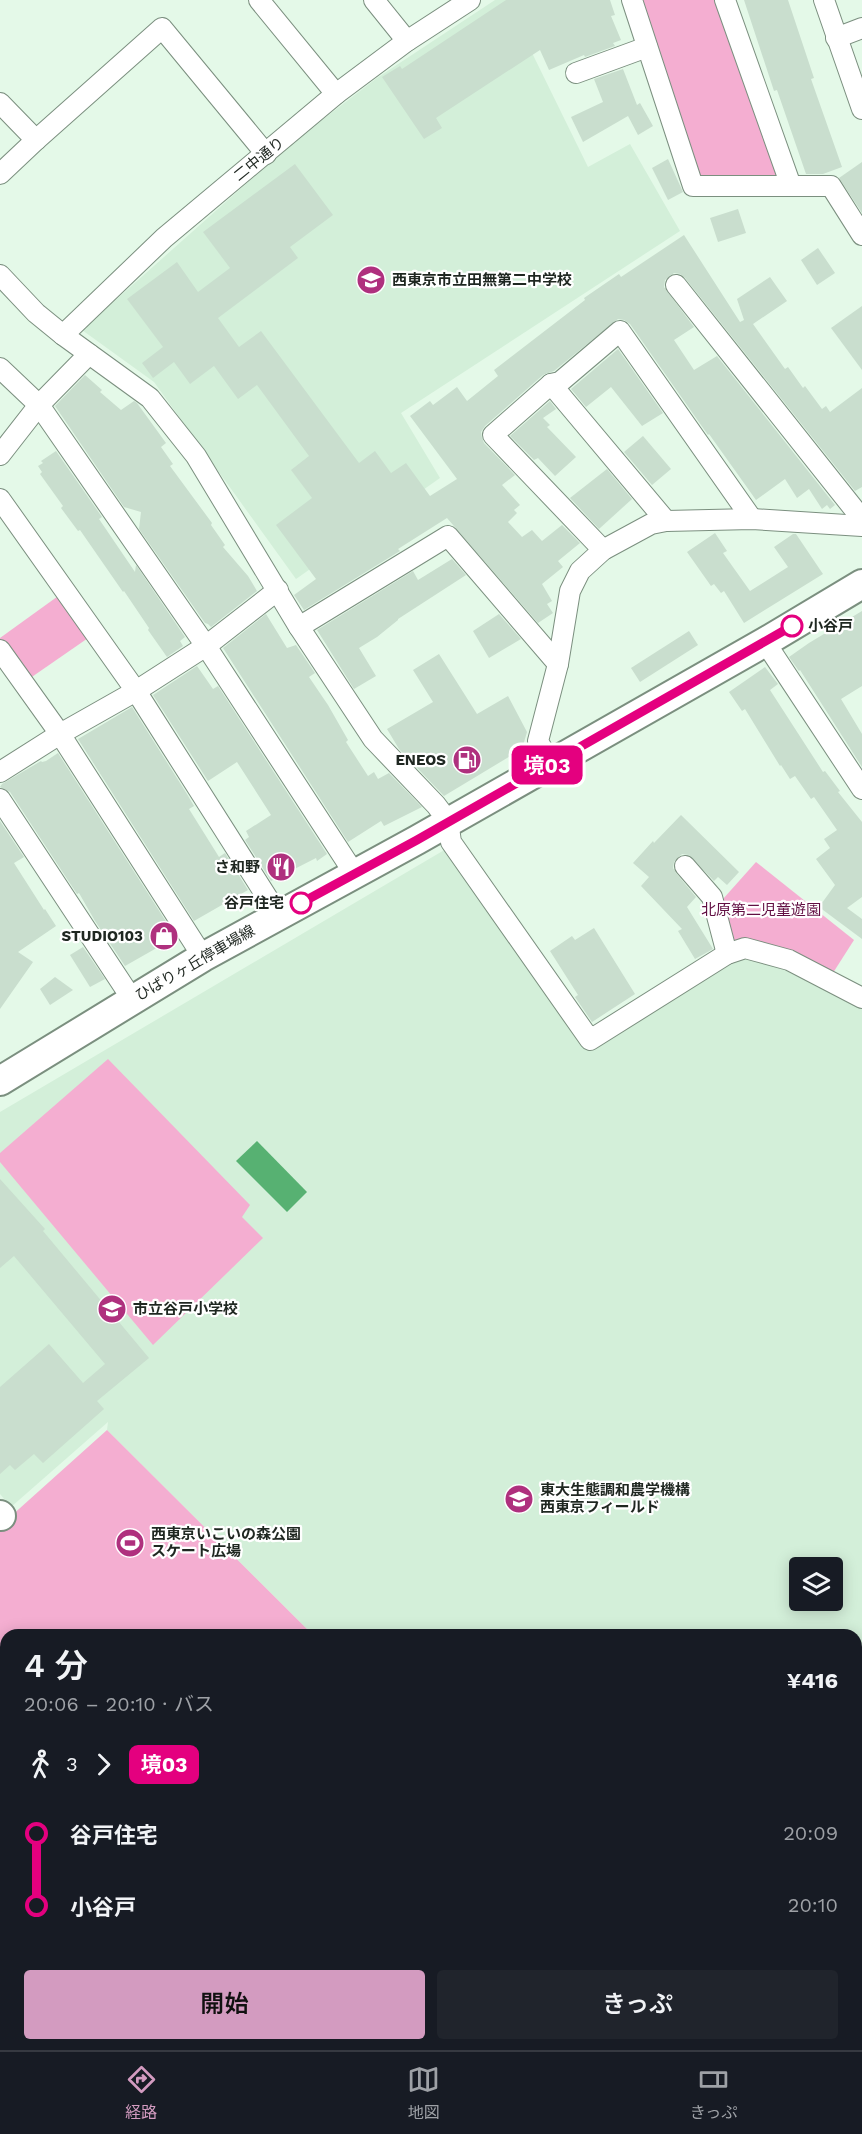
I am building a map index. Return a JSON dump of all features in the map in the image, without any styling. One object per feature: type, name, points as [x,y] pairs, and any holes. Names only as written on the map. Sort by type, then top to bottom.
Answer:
[{"type":"main road","name":"ひばりヶ丘停車場線","points":[[0,1081],[203,957],[765,642],[862,584]]},
{"type":"street","points":[[259,0],[336,94]]},
{"type":"street","points":[[374,0],[407,41]]},
{"type":"street","name":"二中通り","points":[[63,335],[164,238],[336,94],[407,41],[470,0]]},
{"type":"street","points":[[632,0],[693,186],[831,186],[862,235]]},
{"type":"street","points":[[725,0],[791,186]]},
{"type":"street","points":[[824,0],[862,109]]},
{"type":"street","points":[[0,174],[162,28],[266,154]]},
{"type":"street","points":[[836,38],[862,28]]},
{"type":"street","points":[[576,73],[647,47]]},
{"type":"street","points":[[0,103],[36,140]]},
{"type":"street","points":[[0,275],[36,313],[150,398],[196,456],[299,627],[373,739],[436,805],[448,821],[451,842],[590,1040],[727,954],[745,948],[789,960],[862,998]]},
{"type":"street","points":[[676,285],[862,519]]},
{"type":"street","points":[[603,550],[494,435],[551,384],[560,382],[620,331],[752,519]]},
{"type":"street","points":[[0,455],[39,405],[89,354]]},
{"type":"street","points":[[0,368],[39,405],[206,646],[354,873]]},
{"type":"street","points":[[551,384],[666,521]]},
{"type":"street","points":[[0,499],[136,691],[279,916]]},
{"type":"street","points":[[550,763],[538,741],[558,664],[570,591],[580,571],[603,550],[651,524],[666,521],[752,519],[862,526]]},
{"type":"street","points":[[299,627],[448,537],[558,664]]},
{"type":"street","points":[[0,772],[60,734],[136,691],[206,646],[278,590]]},
{"type":"street","points":[[765,642],[862,789]]},
{"type":"street","points":[[0,650],[60,734],[203,957]]},
{"type":"street","points":[[0,799],[132,999]]},
{"type":"street","points":[[685,866],[712,897],[727,954]]},
{"type":"shaded area","name":"西東京市立田無第二中学校","points":[[495,0],[506,0],[588,167],[630,144],[680,231],[401,413],[440,478],[296,579],[154,382],[82,330],[292,143],[377,78]]},
{"type":"shaded area","name":"東大生態調和農学機構 西東京フィールド","points":[[446,849],[589,1051],[739,959],[754,955],[862,1008],[862,1629],[307,1629],[107,1430],[108,1422],[11,1507],[0,1494],[0,1112]]},
{"type":"shaded area","points":[[257,1141],[307,1192],[287,1212],[236,1161]]},
{"type":"green space","points":[[638,0],[720,0],[783,180],[698,179]]},
{"type":"green space","points":[[61,594],[91,636],[26,681],[0,644],[0,638]]},
{"type":"green space","name":"北原第二児童遊園","points":[[756,862],[854,940],[831,976],[735,949],[723,899]]},
{"type":"green space","points":[[108,1059],[250,1205],[242,1217],[263,1238],[153,1345],[0,1162],[0,1153]]},
{"type":"green space","points":[[107,1430],[307,1629],[0,1629],[0,1526]]},
{"type":"building","points":[[506,0],[610,0],[615,15],[611,16],[621,40],[613,43],[615,46],[585,57],[584,55],[549,70],[540,50],[436,118],[442,128],[424,139],[382,77],[400,66],[402,69]]},
{"type":"building","points":[[744,0],[788,0],[814,78],[811,79],[842,167],[823,174],[806,174],[777,90],[774,91]]},
{"type":"building","points":[[623,69],[637,105],[640,103],[653,126],[638,135],[628,116],[583,142],[571,117],[603,102],[594,79]]},
{"type":"building","points":[[668,159],[683,192],[668,200],[652,168]]},
{"type":"building","points":[[862,162],[862,213],[839,178]]},
{"type":"building","points":[[295,164],[333,215],[290,247],[298,258],[218,318],[239,347],[261,331],[359,463],[375,451],[391,473],[406,463],[430,496],[457,479],[410,416],[430,401],[433,405],[457,387],[467,401],[498,376],[494,370],[585,300],[584,298],[619,274],[621,277],[684,235],[740,322],[744,320],[737,299],[770,277],[787,301],[753,324],[785,369],[788,367],[822,409],[826,406],[830,412],[862,388],[862,487],[855,491],[685,278],[674,273],[665,280],[664,287],[694,327],[674,340],[694,370],[717,356],[835,505],[830,509],[827,505],[822,509],[809,489],[797,498],[785,479],[756,500],[630,324],[618,319],[554,371],[543,375],[481,432],[484,443],[515,475],[502,485],[520,505],[514,510],[517,513],[508,522],[522,537],[532,530],[542,541],[562,525],[580,543],[558,561],[563,567],[542,584],[552,601],[547,604],[553,613],[538,623],[447,518],[398,549],[400,551],[304,610],[294,595],[316,579],[276,525],[312,498],[291,470],[309,456],[257,385],[238,399],[214,366],[190,384],[174,362],[153,378],[142,363],[163,347],[127,299],[177,262],[198,292],[230,268],[203,232]]},
{"type":"building","points":[[738,209],[746,233],[718,242],[710,218]]},
{"type":"building","points":[[818,248],[835,273],[817,285],[801,260]]},
{"type":"building","points":[[862,306],[862,370],[831,328]]},
{"type":"building","points":[[618,349],[663,413],[642,426],[611,387],[586,407],[571,389]]},
{"type":"building","points":[[85,375],[121,410],[134,401],[137,403],[166,443],[161,447],[173,464],[170,466],[212,523],[211,525],[225,545],[223,547],[248,576],[257,591],[211,627],[205,623],[139,529],[141,512],[124,507],[55,406]]},
{"type":"building","points":[[550,401],[556,409],[543,418],[550,425],[547,427],[576,457],[555,476],[538,458],[534,460],[510,436]]},
{"type":"building","points":[[643,436],[671,469],[652,485],[624,452]]},
{"type":"building","points":[[56,451],[102,517],[99,519],[135,572],[136,565],[185,637],[180,641],[183,646],[167,657],[124,591],[80,530],[78,531],[61,508],[63,506],[40,474],[42,472],[38,466],[43,463],[41,461]]},
{"type":"building","points":[[607,469],[632,499],[599,529],[570,498]]},
{"type":"building","points":[[715,533],[727,551],[723,553],[750,591],[788,567],[774,547],[793,534],[796,534],[823,574],[744,623],[724,591],[721,593],[714,584],[711,586],[687,552]]},
{"type":"building","points":[[452,559],[466,575],[398,619],[377,637],[359,648],[376,676],[354,689],[317,630],[413,571],[418,580]]},
{"type":"building","points":[[862,611],[862,686],[841,699],[862,734],[862,767],[800,670],[789,657]]},
{"type":"building","points":[[266,614],[287,648],[296,645],[315,673],[309,677],[328,705],[348,740],[346,742],[368,776],[374,772],[378,779],[389,773],[422,807],[384,826],[381,821],[348,842],[223,648]]},
{"type":"building","points":[[499,614],[521,639],[489,658],[473,631]]},
{"type":"building","points":[[689,631],[698,645],[640,682],[631,668]]},
{"type":"building","points":[[439,654],[477,714],[508,696],[527,732],[522,749],[444,796],[399,749],[387,729],[433,702],[413,670]]},
{"type":"building","points":[[197,666],[213,689],[218,686],[327,854],[317,861],[316,858],[271,881],[245,840],[249,837],[246,831],[271,815],[237,762],[208,781],[153,695]]},
{"type":"building","points":[[765,667],[778,684],[770,690],[823,772],[825,771],[840,791],[838,792],[862,822],[862,897],[847,908],[862,919],[862,939],[819,907],[835,885],[816,859],[830,848],[824,839],[837,830],[814,797],[811,799],[795,776],[790,779],[745,709],[742,711],[729,692]]},
{"type":"building","points":[[132,707],[194,806],[189,809],[219,857],[225,853],[248,890],[194,921],[78,739]]},
{"type":"building","points":[[58,753],[176,937],[125,966],[79,893],[77,894],[10,792],[0,787]]},
{"type":"building","points":[[681,815],[739,872],[727,885],[718,877],[714,881],[689,855],[682,854],[674,862],[673,868],[676,873],[696,897],[687,907],[713,949],[695,959],[678,931],[682,929],[641,886],[649,877],[633,863]]},
{"type":"building","points":[[0,821],[24,857],[14,863],[56,926],[18,952],[33,962],[0,1009]]},
{"type":"building","points":[[594,928],[635,994],[592,1022],[575,997],[578,995],[550,951],[572,936],[575,940]]},
{"type":"building","points":[[83,947],[105,979],[90,987],[70,955]]},
{"type":"building","points":[[55,977],[73,990],[50,1005],[40,989]]},
{"type":"building","points":[[0,1179],[45,1229],[43,1231],[149,1358],[97,1401],[104,1409],[43,1463],[34,1454],[15,1470],[10,1465],[0,1474],[0,1387],[49,1344],[83,1383],[105,1364],[14,1256],[0,1268]]},
{"type":"bus line","name":"境03","points":[[301,903],[417,840],[792,626]]},
{"type":"place","name":"西東京市立田無第二中学校","points":[[371,280]]},
{"type":"place","name":"小谷戸","points":[[792,626]]},
{"type":"place","name":"ENEOS","points":[[467,760]]},
{"type":"place","name":"さ和野","points":[[281,867]]},
{"type":"place","name":"谷戸住宅","points":[[301,903]]},
{"type":"place","name":"STUDIO103","points":[[164,936]]},
{"type":"place","name":"市立谷戸小学校","points":[[112,1309]]},
{"type":"place","name":"東大生態調和農学機構 西東京フィールド","points":[[519,1499]]},
{"type":"place","name":"西東京いこいの森公園 スケート広場","points":[[130,1543]]}]
